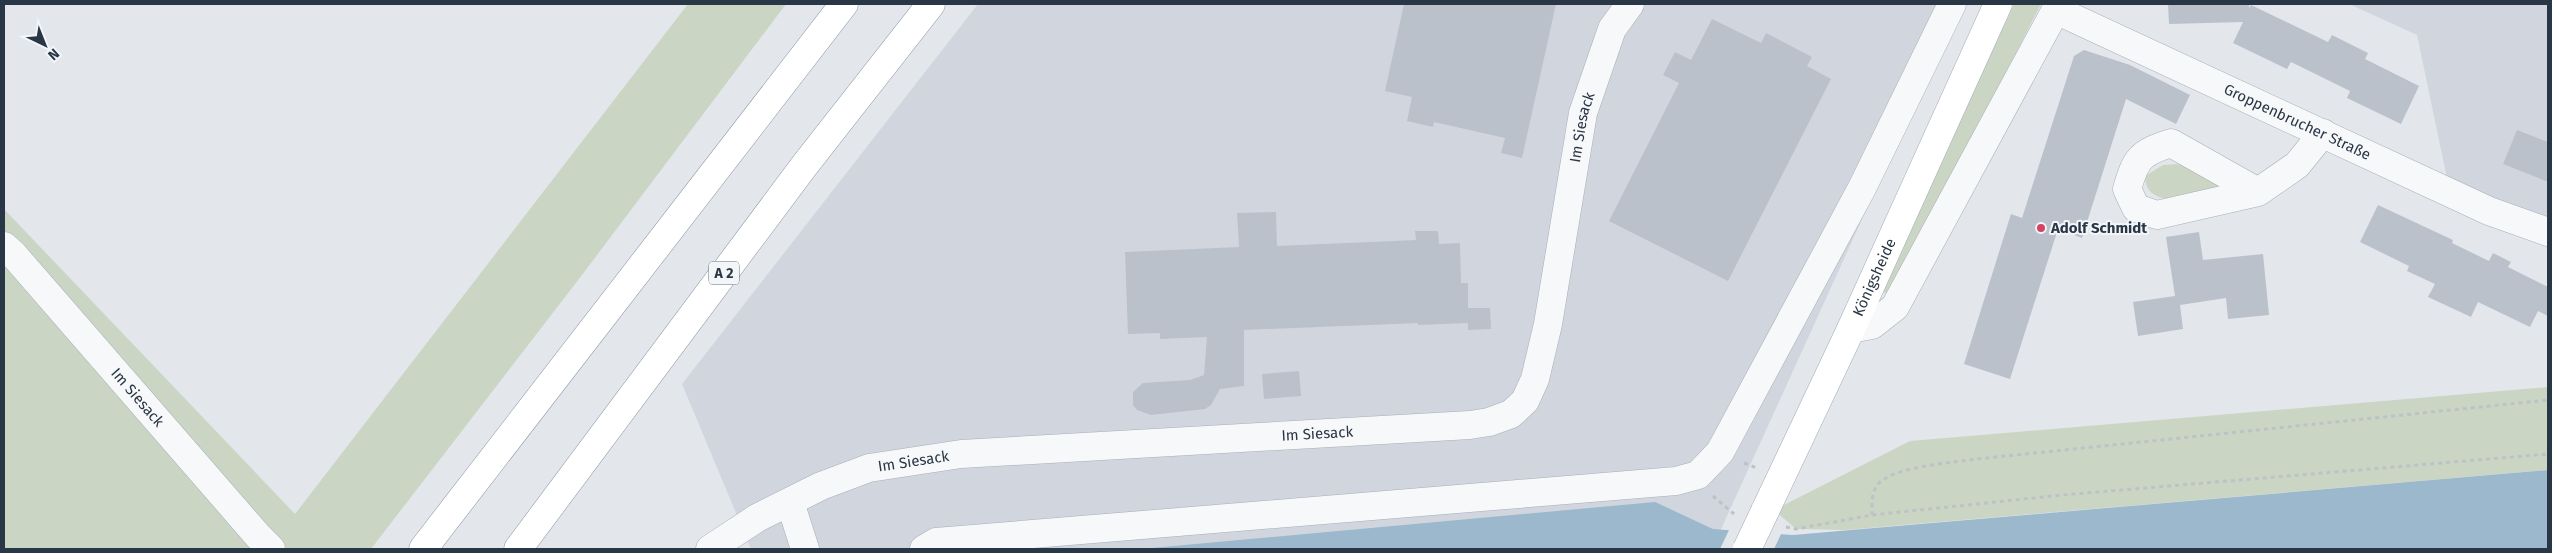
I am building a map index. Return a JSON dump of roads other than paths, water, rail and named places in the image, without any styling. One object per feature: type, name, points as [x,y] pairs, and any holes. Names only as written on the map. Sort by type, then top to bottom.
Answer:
[{"type":"main road","points":[[423,549],[844,4]]},
{"type":"main road","name":"A 2","points":[[520,547],[798,174],[931,4]]},
{"type":"main road","name":"Königsheide","points":[[1747,549],[1851,329],[1998,4]]},
{"type":"street","name":"Im Siesack","points":[[710,549],[757,518],[821,486],[869,468],[961,454],[1470,425],[1489,422],[1511,414],[1525,401],[1535,379],[1548,324],[1583,113],[1612,28],[1630,4]]},
{"type":"street","points":[[924,549],[936,542],[1676,481],[1698,475],[1720,452],[1725,443],[1862,188],[1952,4]]},
{"type":"street","points":[[1851,329],[1872,325],[1895,307],[2057,7]]},
{"type":"street","name":"Groppenbrucher Straße","points":[[2057,7],[2489,211],[2548,232]]},
{"type":"street","points":[[2258,192],[2297,165],[2323,133]]},
{"type":"street","name":"Im Siesack","points":[[4,246],[14,254],[271,549]]},
{"type":"street","points":[[790,502],[805,549]]},
{"type":"water","points":[[2548,470],[2548,549],[1141,549],[1655,502],[1713,529],[1793,535]]},
{"type":"place","name":"Adolf Schmidt","points":[[2041,228]]}]
